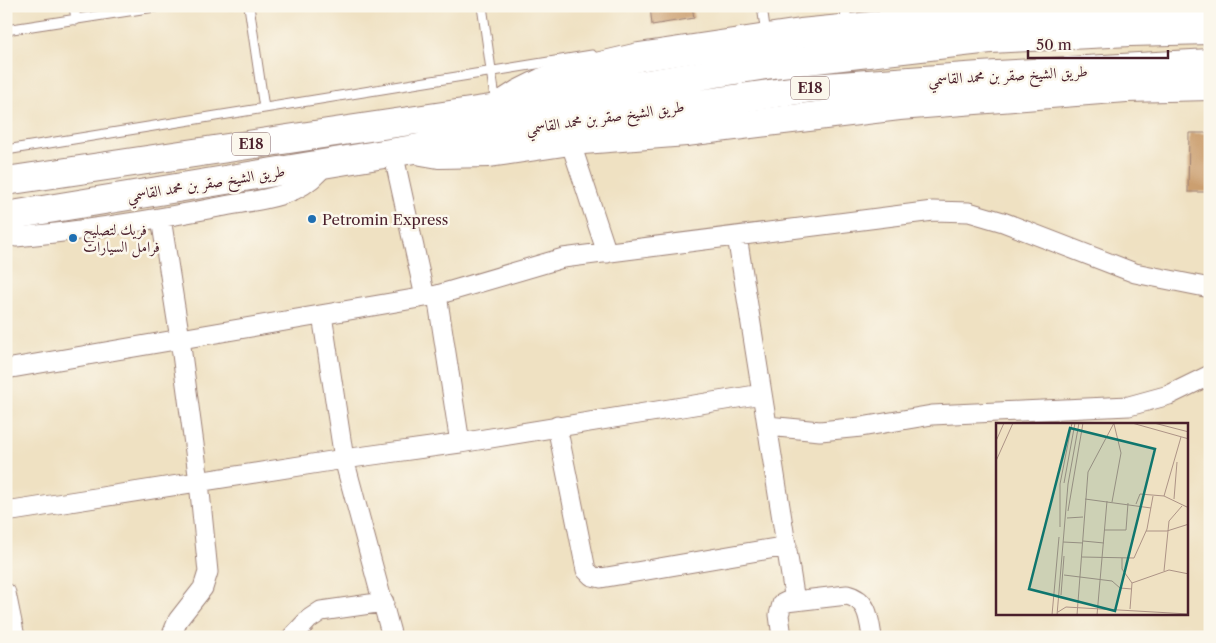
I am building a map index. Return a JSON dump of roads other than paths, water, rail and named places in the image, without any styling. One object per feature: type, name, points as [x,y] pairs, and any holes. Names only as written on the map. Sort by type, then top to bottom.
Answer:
[{"type":"main road","points":[[497,108],[543,82],[567,74],[762,31],[845,17],[982,15],[1210,7]]},
{"type":"main road","name":"طريق الشيخ صقر بن محمد القاسمي","points":[[6,181],[497,108],[772,64],[990,39],[1210,30]]},
{"type":"main road","name":"طريق الشيخ صقر بن محمد القاسمي","points":[[10,231],[44,210],[403,151],[496,133],[812,88],[1210,63]]},
{"type":"main road","points":[[403,151],[439,154],[489,153],[570,141],[686,132],[899,106],[1126,88],[1210,86]]},
{"type":"street","points":[[570,141],[607,252]]},
{"type":"street","points":[[403,151],[460,443]]},
{"type":"street","points":[[10,231],[63,233],[161,218],[283,194],[311,180],[325,164]]},
{"type":"street","points":[[6,369],[431,296],[563,258],[933,211],[969,212],[1003,222],[1135,273],[1210,288]]},
{"type":"street","points":[[161,218],[200,482],[208,572],[203,588],[178,620],[172,637]]},
{"type":"street","points":[[738,236],[795,601]]},
{"type":"street","points":[[322,315],[344,459],[392,637]]},
{"type":"street","points":[[767,426],[820,431],[861,427],[932,415],[1129,406],[1169,396],[1210,375]]},
{"type":"street","points":[[6,512],[344,459],[460,443],[762,394]]},
{"type":"street","points":[[557,426],[586,570],[592,576],[601,578],[787,546]]},
{"type":"street","points":[[782,637],[779,615],[782,604],[847,595],[856,597],[868,614],[872,637]]},
{"type":"street","points":[[7,599],[15,637]]},
{"type":"street","points":[[292,637],[309,618],[321,611],[384,602]]},
{"type":"lane","points":[[74,6],[76,20]]},
{"type":"lane","points":[[6,30],[161,6]]},
{"type":"lane","points":[[249,6],[264,108]]},
{"type":"lane","points":[[482,6],[497,108]]},
{"type":"lane","points":[[762,6],[762,31]]},
{"type":"lane","points":[[6,150],[598,54]]},
{"type":"place","name":"Petromin Express","points":[[312,219]]},
{"type":"place","name":"فريك لتصليح فرامل السيارات","points":[[73,238]]}]
